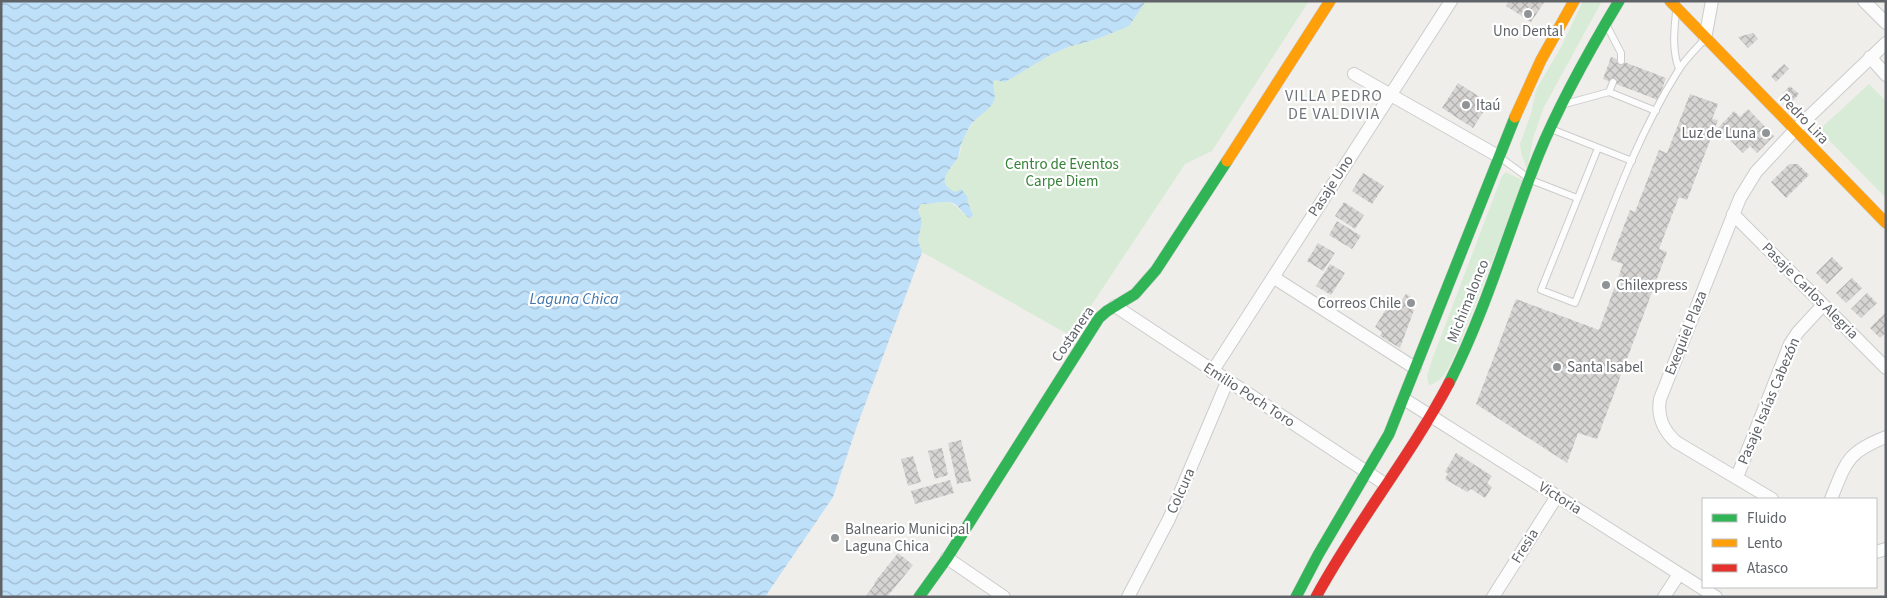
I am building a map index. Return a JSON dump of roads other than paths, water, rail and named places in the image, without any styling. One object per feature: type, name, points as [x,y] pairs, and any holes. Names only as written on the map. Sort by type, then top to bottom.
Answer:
[{"type":"main road","name":"Costanera","points":[[919,597],[947,558],[1099,318],[1135,294],[1156,270],[1330,1]]},
{"type":"main road","name":"Michimalonco","points":[[1299,591],[1316,559],[1369,473],[1389,434],[1498,156],[1541,60],[1574,1]]},
{"type":"main road","name":"Michimalonco","points":[[1318,596],[1334,565],[1450,379],[1467,345],[1550,129],[1561,105],[1619,1]]},
{"type":"main road","points":[[1690,2],[1703,37]]},
{"type":"main road","name":"Pedro Lira","points":[[1673,5],[1886,223]]},
{"type":"street","name":"Pasaje Uno","points":[[1212,372],[1451,1]]},
{"type":"street","points":[[1703,37],[1712,1]]},
{"type":"street","points":[[1864,1],[1886,23]]},
{"type":"street","name":"Exequiel Plaza","points":[[1770,498],[1676,442],[1664,429],[1659,414],[1660,399],[1733,214],[1748,183],[1795,130],[1886,43]]},
{"type":"street","points":[[1870,57],[1886,75]]},
{"type":"street","points":[[1354,74],[1498,156]]},
{"type":"street","name":"Pasaje Carlos Alegria","points":[[1733,214],[1886,368]]},
{"type":"street","points":[[1273,276],[1416,368]]},
{"type":"street","name":"Pasaje Isaías Cabezón","points":[[1737,477],[1790,344],[1798,332],[1823,305]]},
{"type":"street","name":"Emilio Poch Toro","points":[[1115,306],[1227,382],[1385,484]]},
{"type":"street","name":"Colcura","points":[[1128,597],[1169,519],[1227,382]]},
{"type":"street","name":"Victoria","points":[[1404,399],[1716,597]]},
{"type":"street","points":[[1831,498],[1845,465],[1854,453],[1862,447],[1886,437]]},
{"type":"street","name":"Fresia","points":[[1493,597],[1557,496]]},
{"type":"street","points":[[947,558],[1004,597]]},
{"type":"street","points":[[1664,597],[1679,574]]},
{"type":"street","points":[[1299,591],[1318,596]]},
{"type":"lane","points":[[1673,5],[1674,43],[1679,69]]},
{"type":"lane","points":[[1606,23],[1620,53],[1621,61]]},
{"type":"lane","points":[[1598,148],[1541,290],[1575,303],[1632,161],[1656,111],[1679,69],[1703,37]]},
{"type":"lane","points":[[1609,92],[1613,82]]},
{"type":"lane","points":[[1561,105],[1609,92],[1656,111]]},
{"type":"lane","points":[[1550,129],[1632,161]]},
{"type":"lane","points":[[1498,156],[1530,180],[1577,198]]},
{"type":"water","name":"Laguna Chica","points":[[1,1],[1146,1],[1129,26],[1050,55],[1005,82],[995,80],[993,82],[994,101],[970,126],[962,143],[958,158],[945,177],[946,185],[949,188],[956,192],[961,189],[967,196],[973,215],[970,218],[955,204],[947,202],[921,204],[918,209],[922,222],[918,240],[922,252],[857,426],[833,497],[765,597],[1,597]]},
{"type":"place","name":"Uno Dental","points":[[1528,14]]},
{"type":"place","name":"Itaú","points":[[1466,105]]},
{"type":"place","name":"Luz de Luna","points":[[1766,133]]},
{"type":"place","name":"Chilexpress","points":[[1606,285]]},
{"type":"place","name":"Correos Chile","points":[[1411,303]]},
{"type":"place","name":"Santa Isabel","points":[[1557,367]]},
{"type":"place","name":"Balneario Municipal Laguna Chica","points":[[835,538]]},
{"type":"district","name":"VILLA PEDRO DE VALDIVIA","points":[[1334,105]]},
{"type":"park label","name":"Centro de Eventos Carpe Diem","points":[[1062,172]]}]
